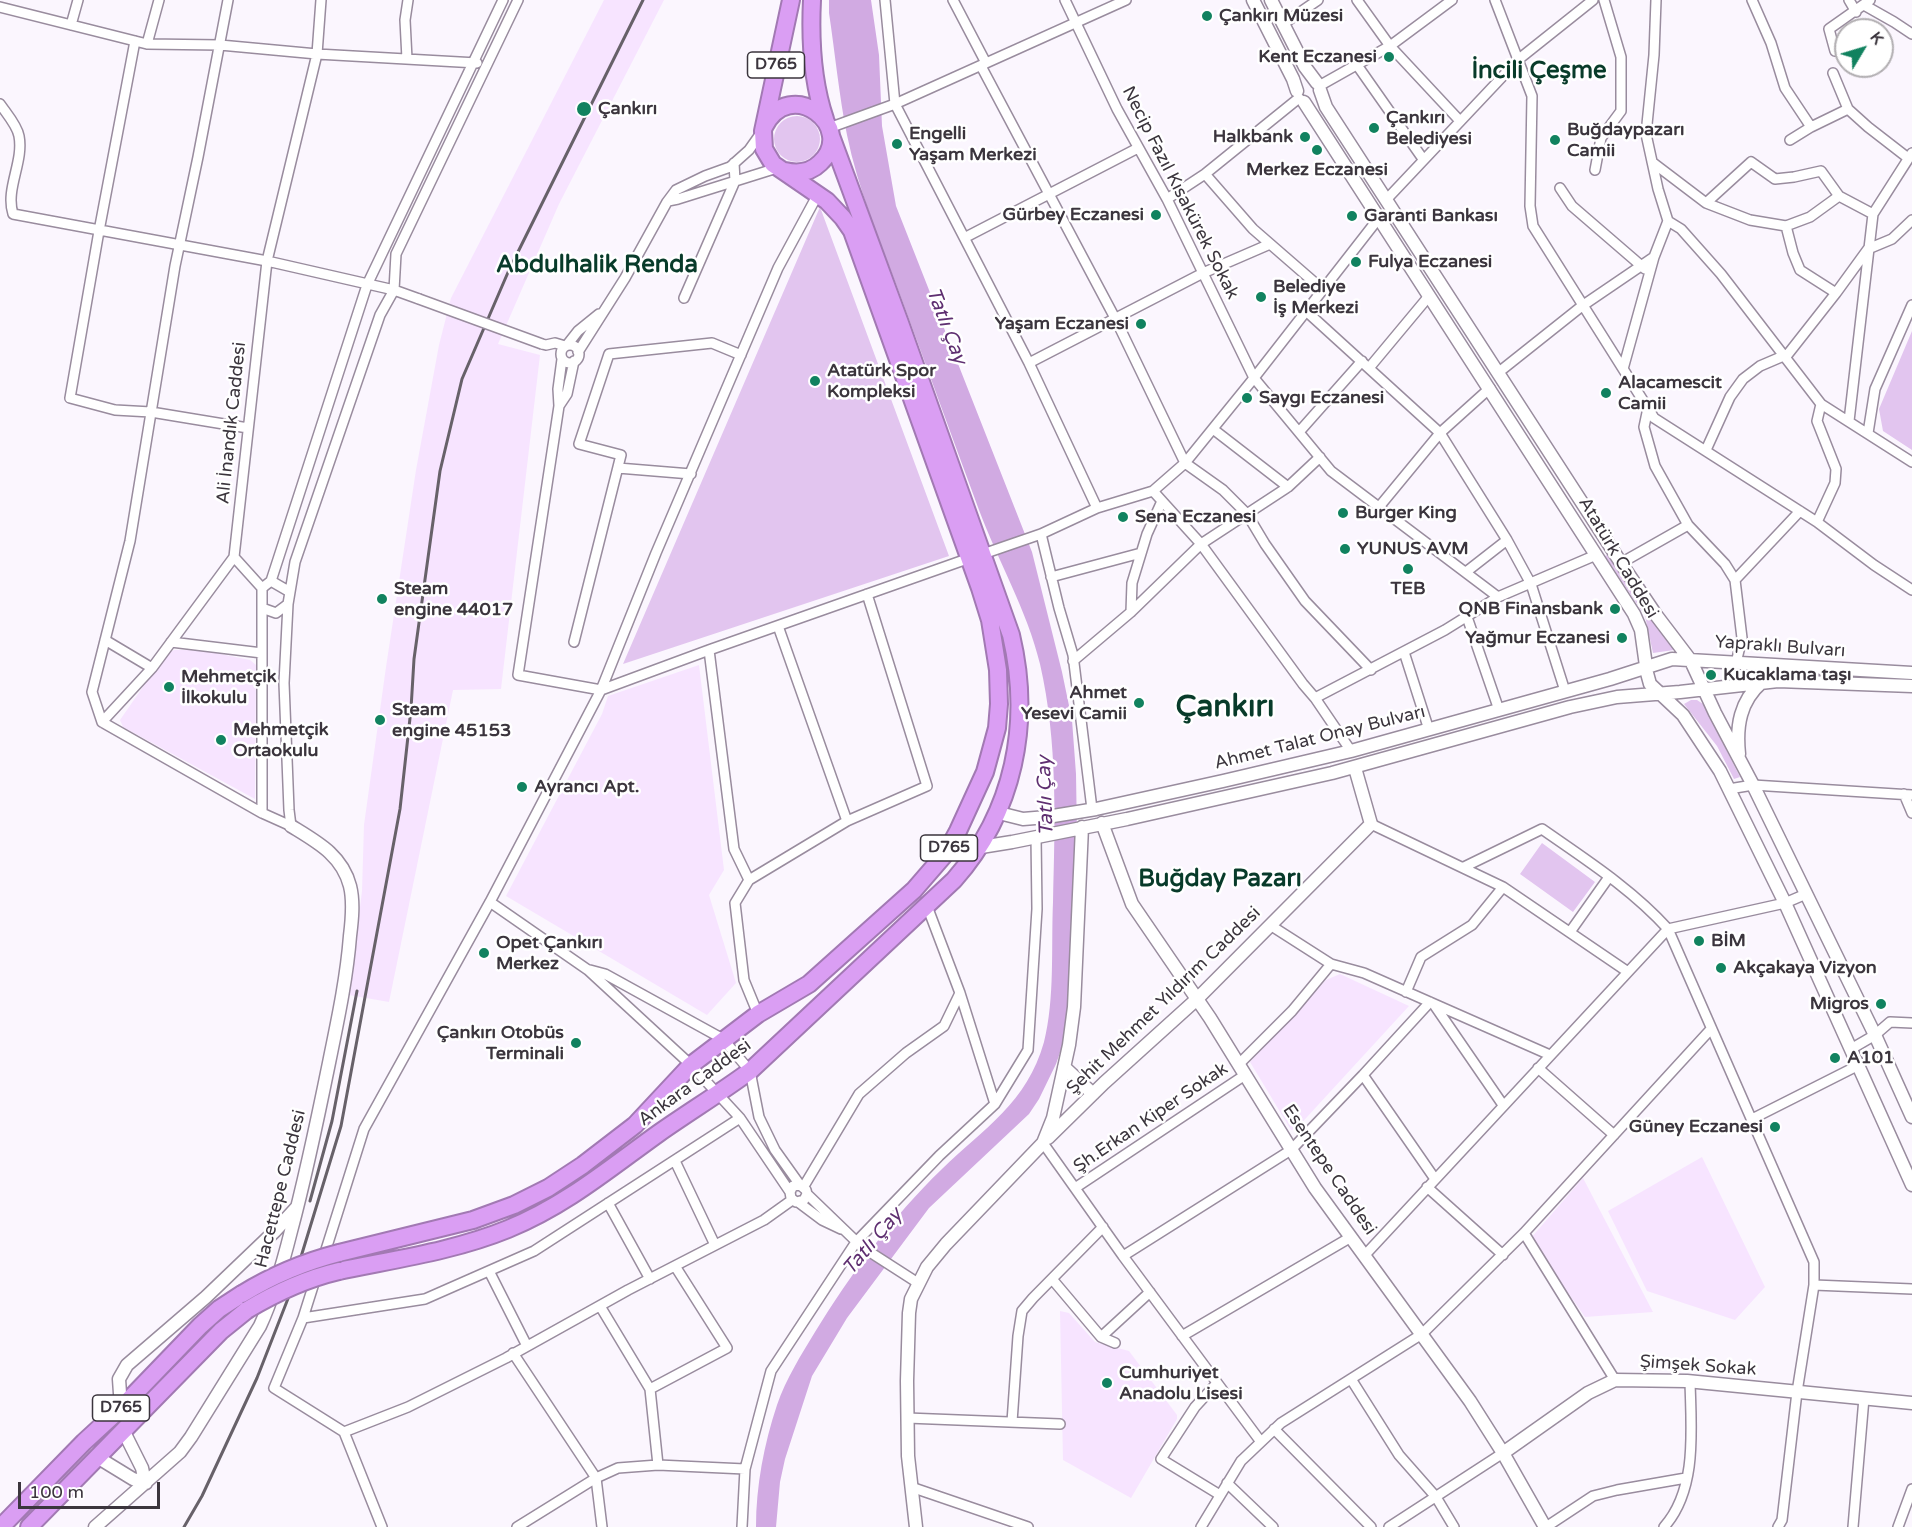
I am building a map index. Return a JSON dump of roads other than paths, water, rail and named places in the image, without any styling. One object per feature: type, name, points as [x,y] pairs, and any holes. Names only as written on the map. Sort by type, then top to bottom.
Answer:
[{"type":"highway","name":"D765","points":[[763,131],[791,0]]},
{"type":"highway","name":"D765","points":[[29,1527],[221,1331],[245,1302],[287,1270],[339,1253],[473,1220],[531,1197],[583,1165],[635,1125],[691,1065],[723,1039],[758,1014],[809,984],[914,890],[946,853],[980,785],[995,736],[999,715],[997,663],[980,555],[832,127],[819,99],[812,59],[812,0]]},
{"type":"highway","points":[[795,105],[812,108],[832,127],[830,144],[824,159],[811,170],[795,173],[778,168],[764,149],[763,131],[771,116],[778,110],[795,105]]},
{"type":"highway","name":"D765","points":[[778,168],[818,194],[836,209],[852,231],[1011,635],[1019,684],[1017,743],[1010,778],[999,813]]},
{"type":"highway","name":"Ankara Caddesi","points":[[245,1302],[339,1271],[456,1247],[530,1219],[583,1188],[659,1132],[718,1095],[750,1071],[954,880],[981,847],[999,813]]},
{"type":"highway","name":"D765","points":[[2,1527],[200,1326],[219,1309],[245,1302]]},
{"type":"main road","name":"Atatürk Caddesi","points":[[1253,0],[1300,97],[1490,388],[1638,622],[1650,684],[1657,693],[1677,708],[1715,760],[1785,903],[1912,1185]]},
{"type":"main road","name":"Atatürk Caddesi","points":[[1271,0],[1305,67],[1319,87],[1326,107],[1621,563],[1656,615],[1690,659],[1875,1035],[1912,1117]]},
{"type":"main road","points":[[1310,79],[1319,87],[1316,99],[1311,102],[1300,97],[1302,81],[1310,79]]},
{"type":"main road","name":"Yapraklı Bulvarı","points":[[1646,667],[1672,660],[1690,659],[1912,673]]},
{"type":"main road","name":"Ahmet Talat Onay Bulvarı","points":[[999,813],[1023,819],[1047,817],[1351,751],[1646,667]]},
{"type":"main road","points":[[1740,761],[1738,735],[1741,713],[1750,694],[1762,682]]},
{"type":"main road","points":[[1657,693],[1762,682],[1912,686]]},
{"type":"main road","name":"Ahmet Talat Onay Bulvarı","points":[[1041,836],[1240,795],[1355,768],[1570,707],[1617,697],[1657,693]]},
{"type":"main road","points":[[1355,768],[1371,824]]},
{"type":"main road","name":"Esentepe Caddesi","points":[[1102,823],[1132,903],[1197,999],[1291,1149],[1351,1238],[1451,1373],[1503,1453],[1545,1527]]},
{"type":"main road","name":"Şehit Mehmet Yıldırım Caddesi","points":[[916,1527],[911,1487],[908,1418],[909,1313],[911,1299],[927,1267],[1042,1143],[1197,999],[1371,824]]},
{"type":"main road","name":"Hacettepe Caddesi","points":[[95,1527],[169,1464],[191,1437],[260,1326],[273,1291],[298,1205],[345,983],[352,906],[351,888],[340,863],[324,846],[291,826]]},
{"type":"main road","points":[[1042,1143],[1053,1118],[1074,1007],[1081,827]]},
{"type":"main road","points":[[981,847],[1041,836]]},
{"type":"main road","points":[[1064,1067],[1093,1094]]},
{"type":"main road","points":[[121,1408],[119,1379],[127,1365],[206,1297],[275,1231],[298,1205]]},
{"type":"main road","name":"Şimşek Sokak","points":[[1503,1453],[1588,1393],[1615,1380],[1690,1381],[1912,1403]]},
{"type":"main road","points":[[97,1457],[133,1479],[146,1482],[142,1468],[123,1430]]},
{"type":"street","points":[[71,25],[78,0]]},
{"type":"street","points":[[147,44],[159,0]]},
{"type":"street","points":[[228,0],[180,246],[130,541],[92,692],[102,722],[262,813],[291,826]]},
{"type":"street","name":"Ali İnandık Caddesi","points":[[234,557],[267,261],[317,54],[321,0]]},
{"type":"street","points":[[407,59],[405,20],[408,0]]},
{"type":"street","points":[[262,588],[272,581],[367,285],[503,0]]},
{"type":"street","points":[[291,826],[284,683],[288,603],[295,562],[380,315],[394,290],[396,254],[518,0]]},
{"type":"street","points":[[885,0],[895,104],[966,237],[1029,363],[1097,508]]},
{"type":"street","points":[[953,0],[1049,195],[1116,320],[1185,463],[1223,490],[1247,514],[1305,601],[1371,670]]},
{"type":"street","name":"Necip Fazıl Kısakürek Sokak","points":[[1065,0],[1117,110],[1167,199],[1254,378],[1331,471],[1498,597]]},
{"type":"street","points":[[832,127],[895,104],[1126,0]]},
{"type":"street","points":[[1283,24],[1318,0]]},
{"type":"street","points":[[1357,0],[1390,46],[1460,121]]},
{"type":"street","points":[[1319,87],[1390,46],[1452,0]]},
{"type":"street","points":[[1496,0],[1532,96],[1530,206],[1533,226],[1654,418],[1817,522],[1912,590]]},
{"type":"street","points":[[1386,200],[1519,59],[1593,0]]},
{"type":"street","points":[[1595,170],[1601,138],[1621,111],[1621,57],[1604,0]]},
{"type":"street","points":[[1656,0],[1646,134],[1658,189],[1668,221],[1681,230],[1721,274],[1821,404],[1912,462]]},
{"type":"street","points":[[1752,0],[1771,43],[1785,88],[1811,127]]},
{"type":"street","points":[[1849,0],[1894,22],[1912,34]]},
{"type":"street","points":[[1845,18],[1863,6]]},
{"type":"street","points":[[0,7],[147,44],[220,45],[317,54],[473,62],[485,66]]},
{"type":"street","points":[[1834,26],[1829,29],[1834,47]]},
{"type":"street","points":[[135,41],[70,398],[115,410],[151,412],[248,428]]},
{"type":"street","points":[[1357,65],[1423,159]]},
{"type":"street","points":[[1833,73],[1848,109],[1868,127],[1910,155],[1873,214],[1849,422]]},
{"type":"street","points":[[1167,199],[1206,174],[1300,97]]},
{"type":"street","points":[[0,104],[19,134],[20,157],[10,205],[13,214],[267,261],[394,290],[544,345],[567,363],[576,357]]},
{"type":"street","points":[[1790,140],[1848,109]]},
{"type":"street","points":[[559,406],[567,394],[576,357],[626,278],[676,190],[734,164],[749,150],[763,131]]},
{"type":"street","points":[[966,237],[1138,148]]},
{"type":"street","points":[[1652,162],[1706,203],[1750,220],[1786,226],[1810,217],[1839,196]]},
{"type":"street","points":[[1706,203],[1751,162],[1775,179],[1821,171],[1839,196],[1873,214]]},
{"type":"street","points":[[684,298],[735,181],[734,164]]},
{"type":"street","points":[[668,201],[778,168]]},
{"type":"street","points":[[1206,174],[1253,229],[1322,289]]},
{"type":"street","points":[[1560,188],[1572,206],[1650,273]]},
{"type":"street","points":[[382,1527],[344,1432],[274,1388],[303,1318],[364,1130],[490,902],[601,690],[656,553],[778,268],[818,194]]},
{"type":"street","points":[[603,311],[578,331],[561,351],[559,406],[518,675],[601,690],[867,594],[1028,539],[1097,508],[1153,490],[1185,463],[1378,219]]},
{"type":"street","points":[[1706,450],[1730,397],[1743,379],[1760,366],[1788,354],[1868,249],[1892,239],[1912,220]]},
{"type":"street","points":[[1623,369],[1654,257],[1668,221]]},
{"type":"street","points":[[1786,226],[1800,270],[1836,293]]},
{"type":"street","points":[[1029,363],[1203,273],[1270,244]]},
{"type":"street","points":[[1499,372],[1582,306],[1654,257]]},
{"type":"street","points":[[1299,432],[1429,296]]},
{"type":"street","points":[[1868,433],[1875,388],[1912,305]]},
{"type":"street","points":[[1306,311],[1440,434],[1507,540],[1531,584],[1565,691]]},
{"type":"street","points":[[544,345],[555,343],[574,346],[576,357]]},
{"type":"street","points":[[574,642],[621,455],[579,444],[609,354],[712,343],[741,355]]},
{"type":"street","points":[[1379,507],[1440,434],[1490,388]]},
{"type":"street","points":[[1817,522],[1835,483],[1836,469],[1817,421],[1821,404]]},
{"type":"street","points":[[1648,408],[1644,427],[1655,466],[1688,525],[1725,564],[1735,580],[1742,638],[1736,663]]},
{"type":"street","points":[[1213,429],[1288,487]]},
{"type":"street","points":[[1073,661],[1131,612],[1201,544],[1288,487],[1320,457]]},
{"type":"street","points":[[618,468],[691,474]]},
{"type":"street","points":[[1153,490],[1201,544],[1315,698],[1351,751]]},
{"type":"street","points":[[1131,612],[1132,583],[1147,534],[1162,501]]},
{"type":"street","points":[[1735,580],[1800,511]]},
{"type":"street","points":[[1621,563],[1688,525]]},
{"type":"street","points":[[1041,534],[1073,661],[1086,810]]},
{"type":"street","points":[[1466,572],[1507,540]]},
{"type":"street","points":[[1052,578],[1141,554]]},
{"type":"street","points":[[1315,698],[1404,652],[1498,597],[1596,555]]},
{"type":"street","points":[[102,722],[153,668],[234,557],[262,588],[262,813]]},
{"type":"street","points":[[272,581],[290,592]]},
{"type":"street","points":[[758,1014],[744,980],[735,903],[749,880],[847,820],[927,786],[867,594]]},
{"type":"street","points":[[262,608],[276,613],[288,603]]},
{"type":"street","points":[[1467,617],[1499,710]]},
{"type":"street","points":[[778,626],[847,820]]},
{"type":"street","points":[[105,640],[153,668]]},
{"type":"street","points":[[171,642],[262,653]]},
{"type":"street","points":[[709,650],[734,849],[749,880]]},
{"type":"street","points":[[1404,652],[1429,730]]},
{"type":"street","points":[[1730,789],[1753,785],[1908,794],[1912,813]]},
{"type":"street","points":[[1371,824],[1503,886],[1628,972]]},
{"type":"street","points":[[1464,867],[1542,829],[1650,909],[1668,929],[1814,1262],[1814,1285],[1797,1392],[1782,1520],[1778,1527]]},
{"type":"street","points":[[742,1527],[745,1469],[771,1371],[859,1244],[939,1156],[995,1104],[1028,1050],[1041,836]]},
{"type":"street","points":[[1570,932],[1609,877]]},
{"type":"street","points":[[1406,992],[1421,957],[1472,925],[1503,886]]},
{"type":"street","points":[[1365,1255],[1668,929],[1785,903],[1806,894]]},
{"type":"street","points":[[490,902],[588,970],[691,1065],[740,1118],[794,1198],[822,1220],[848,1233]]},
{"type":"street","points":[[927,906],[960,993],[995,1104]]},
{"type":"street","points":[[1270,925],[1331,964],[1364,973],[1550,1055]]},
{"type":"street","name":"Şh.Erkan Kiper Sokak","points":[[1075,1188],[1241,1070],[1331,964]]},
{"type":"street","points":[[588,970],[605,974],[723,1039],[750,1071],[759,1117],[775,1150],[804,1188],[859,1244],[918,1283]]},
{"type":"street","points":[[344,1432],[408,1407],[764,1220],[794,1198],[804,1200],[804,1188],[859,1094],[906,1053],[944,1026],[960,993]]},
{"type":"street","points":[[1122,1256],[1291,1149],[1431,1003]]},
{"type":"street","points":[[1431,1003],[1503,1105]]},
{"type":"street","points":[[1851,1049],[1875,1035],[1890,1022],[1912,1023]]},
{"type":"street","points":[[1201,1527],[1241,1461],[1281,1423],[1422,1334],[1524,1233],[1712,1029]]},
{"type":"street","points":[[1752,1119],[1859,1065]]},
{"type":"street","points":[[1538,1068],[1614,1135]]},
{"type":"street","points":[[1363,1076],[1435,1179]]},
{"type":"street","points":[[303,1318],[425,1299],[534,1251],[740,1118]]},
{"type":"street","points":[[1042,1143],[1122,1256],[1261,1442]]},
{"type":"street","points":[[675,1161],[716,1245]]},
{"type":"street","points":[[794,1198],[793,1186],[804,1188]]},
{"type":"street","points":[[1427,1187],[1503,1255]]},
{"type":"street","points":[[608,1203],[650,1279]]},
{"type":"street","points":[[1012,1422],[1020,1320],[1027,1305],[1103,1227]]},
{"type":"street","points":[[1524,1233],[1615,1380]]},
{"type":"street","points":[[1182,1336],[1351,1238]]},
{"type":"street","points":[[650,1389],[727,1348],[675,1266]]},
{"type":"street","points":[[489,1271],[527,1346]]},
{"type":"street","points":[[1052,1279],[1101,1337],[1115,1343]]},
{"type":"street","points":[[1814,1285],[1912,1289]]},
{"type":"street","points":[[1101,1337],[1150,1292]]},
{"type":"street","points":[[600,1306],[650,1389],[658,1465]]},
{"type":"street","points":[[513,1353],[596,1478],[602,1527]]},
{"type":"street","points":[[1351,1379],[1399,1455],[1436,1497],[1454,1527]]},
{"type":"street","points":[[1664,1527],[1684,1489],[1691,1453],[1690,1381]]},
{"type":"street","points":[[1217,1383],[1195,1407],[1161,1459],[1220,1495]]},
{"type":"street","points":[[1853,1527],[1864,1398]]},
{"type":"street","points":[[908,1418],[1060,1424]]},
{"type":"street","points":[[1274,1429],[1371,1527]]},
{"type":"street","points":[[1389,1527],[1503,1453]]},
{"type":"street","points":[[518,1527],[596,1478],[618,1468],[658,1465],[745,1469]]},
{"type":"street","points":[[1545,1527],[1593,1496],[1686,1478]]},
{"type":"street","points":[[1227,1483],[1273,1527]]},
{"type":"street","points":[[911,1487],[1028,1527]]},
{"type":"street","points":[[1898,1527],[1912,1489]]},
{"type":"railway","points":[[184,1527],[202,1496],[257,1378],[289,1296],[341,1126],[400,809],[414,659],[440,471],[462,379],[509,270],[643,0]]},
{"type":"railway","points":[[310,1201],[332,1121],[357,991]]},
{"type":"place","name":"Çankırı Müzesi","points":[[1207,16]]},
{"type":"place","name":"Kent Eczanesi","points":[[1389,57]]},
{"type":"place","name":"Çankırı","points":[[584,109]]},
{"type":"place","name":"Çankırı Belediyesi","points":[[1374,128]]},
{"type":"place","name":"Halkbank","points":[[1305,137]]},
{"type":"place","name":"Buğdaypazarı Camii","points":[[1555,140]]},
{"type":"place","name":"Engelli Yaşam Merkezi","points":[[897,144]]},
{"type":"place","name":"Merkez Eczanesi","points":[[1317,150]]},
{"type":"place","name":"Gürbey Eczanesi","points":[[1156,215]]},
{"type":"place","name":"Garanti Bankası","points":[[1352,216]]},
{"type":"place","name":"Fulya Eczanesi","points":[[1356,262]]},
{"type":"place","name":"Belediye İş Merkezi","points":[[1261,297]]},
{"type":"place","name":"Yaşam Eczanesi","points":[[1141,324]]},
{"type":"place","name":"Atatürk Spor Kompleksi","points":[[815,381]]},
{"type":"place","name":"Alacamescit Camii","points":[[1606,393]]},
{"type":"place","name":"Saygı Eczanesi","points":[[1247,398]]},
{"type":"place","name":"Burger King","points":[[1343,513]]},
{"type":"place","name":"Sena Eczanesi","points":[[1123,517]]},
{"type":"place","name":"YUNUS AVM","points":[[1345,549]]},
{"type":"place","name":"TEB","points":[[1408,569]]},
{"type":"place","name":"Steam engine 44017","points":[[382,599]]},
{"type":"place","name":"QNB Finansbank","points":[[1615,609]]},
{"type":"place","name":"Yağmur Eczanesi","points":[[1622,638]]},
{"type":"place","name":"Kucaklama taşı","points":[[1711,675]]},
{"type":"place","name":"Mehmetçik İlkokulu","points":[[169,687]]},
{"type":"place","name":"Ahmet Yesevi Camii","points":[[1139,703]]},
{"type":"place","name":"Steam engine 45153","points":[[380,720]]},
{"type":"place","name":"Mehmetçik Ortaokulu","points":[[221,740]]},
{"type":"place","name":"Ayrancı Apt.","points":[[522,787]]},
{"type":"place","name":"BİM","points":[[1699,941]]},
{"type":"place","name":"Opet Çankırı Merkez","points":[[484,953]]},
{"type":"place","name":"Akçakaya Vizyon","points":[[1721,968]]},
{"type":"place","name":"Migros","points":[[1881,1004]]},
{"type":"place","name":"Çankırı Otobüs Terminali","points":[[576,1043]]},
{"type":"place","name":"A101","points":[[1835,1058]]},
{"type":"place","name":"Güney Eczanesi","points":[[1775,1127]]},
{"type":"place","name":"Cumhuriyet Anadolu Lisesi","points":[[1107,1383]]},
{"type":"district","name":"İncili Çeşme","points":[[1539,72]]},
{"type":"district","name":"Abdulhalik Renda","points":[[597,266]]},
{"type":"district","name":"Çankırı","points":[[1225,708]]},
{"type":"district","name":"Buğday Pazarı","points":[[1220,880]]},
{"type":"water label","name":"Tatlı Çay","points":[[946,326]]},
{"type":"water label","name":"Tatlı Çay","points":[[1046,796]]},
{"type":"water label","name":"Tatlı Çay","points":[[873,1242]]}]
